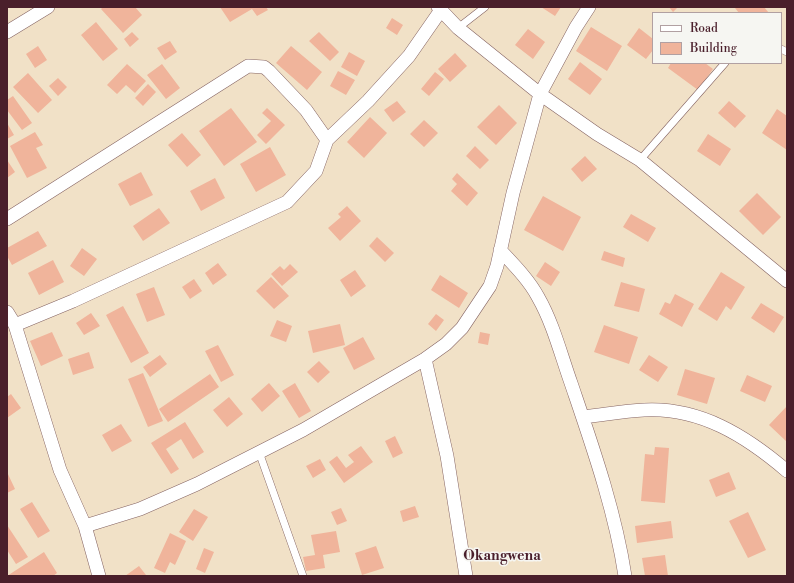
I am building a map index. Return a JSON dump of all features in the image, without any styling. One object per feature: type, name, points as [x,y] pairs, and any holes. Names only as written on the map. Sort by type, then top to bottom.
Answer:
[{"type":"street","points":[[7,32],[48,7]]},
{"type":"street","points":[[85,526],[147,506],[197,484],[303,430],[425,359],[446,344],[462,328],[490,286],[540,94],[576,27],[589,7]]},
{"type":"street","points":[[15,325],[73,301],[287,202],[316,171],[327,140],[368,101],[409,56],[440,9],[458,28],[540,94],[597,134],[640,160],[787,281]]},
{"type":"street","points":[[7,219],[248,66],[264,67],[269,71],[306,110],[327,140]]},
{"type":"street","points":[[500,250],[528,281],[539,298],[554,336],[582,417],[611,511],[625,576]]},
{"type":"street","points":[[7,312],[15,325],[60,470],[85,526],[99,576]]},
{"type":"street","points":[[425,359],[447,456],[466,576]]},
{"type":"street","points":[[582,417],[644,410],[689,415],[727,427],[748,440],[787,471]]},
{"type":"lane","points":[[458,28],[485,7]]},
{"type":"lane","points":[[640,160],[724,64]]},
{"type":"lane","points":[[259,452],[303,576]]},
{"type":"building","points":[[103,7],[135,7],[142,15],[123,33],[101,9]]},
{"type":"building","points":[[220,7],[266,7],[268,10],[257,16],[252,9],[230,22]]},
{"type":"building","points":[[541,7],[561,7],[555,16]]},
{"type":"building","points":[[669,7],[678,7],[673,12]]},
{"type":"building","points":[[764,7],[768,12],[738,12],[735,8]]},
{"type":"building","points":[[392,18],[403,25],[397,35],[386,28]]},
{"type":"building","points":[[96,22],[118,49],[103,61],[81,35]]},
{"type":"building","points":[[591,27],[622,46],[607,71],[576,51]]},
{"type":"building","points":[[639,28],[652,38],[652,51],[646,59],[627,45]]},
{"type":"building","points":[[528,29],[545,42],[533,59],[515,45]]},
{"type":"building","points":[[132,32],[139,39],[130,47],[124,39]]},
{"type":"building","points":[[319,32],[339,52],[330,61],[309,41]]},
{"type":"building","points":[[170,41],[177,52],[165,60],[157,48]]},
{"type":"building","points":[[38,46],[47,60],[35,68],[26,54]]},
{"type":"building","points":[[291,46],[322,72],[307,90],[276,63]]},
{"type":"building","points":[[349,52],[365,61],[357,76],[341,67]]},
{"type":"building","points":[[455,53],[467,66],[450,82],[438,69]]},
{"type":"building","points":[[580,62],[602,79],[590,95],[568,79]]},
{"type":"building","points":[[127,64],[146,81],[135,93],[126,85],[117,94],[107,85]]},
{"type":"building","points":[[162,64],[180,88],[166,99],[147,75]]},
{"type":"building","points":[[670,64],[706,64],[713,69],[698,90],[668,68]]},
{"type":"building","points":[[338,71],[355,80],[346,95],[330,86]]},
{"type":"building","points":[[435,72],[444,79],[429,96],[421,89]]},
{"type":"building","points":[[28,73],[52,100],[38,113],[13,87]]},
{"type":"building","points":[[58,78],[67,87],[58,96],[49,86]]},
{"type":"building","points":[[148,84],[156,92],[143,106],[135,98]]},
{"type":"building","points":[[13,96],[32,123],[22,130],[7,110],[7,100]]},
{"type":"building","points":[[397,101],[406,112],[393,122],[384,110]]},
{"type":"building","points":[[729,101],[746,116],[735,128],[718,113]]},
{"type":"building","points":[[499,105],[517,123],[496,145],[477,127]]},
{"type":"building","points":[[231,108],[257,142],[224,166],[199,131]]},
{"type":"building","points":[[267,108],[285,125],[266,144],[257,135],[271,121],[262,113]]},
{"type":"building","points":[[777,109],[787,116],[787,150],[762,133]]},
{"type":"building","points":[[370,117],[387,133],[364,158],[347,142]]},
{"type":"building","points":[[424,120],[438,133],[424,147],[410,134]]},
{"type":"building","points":[[7,123],[14,135],[7,139]]},
{"type":"building","points":[[35,132],[43,145],[36,148],[47,168],[27,178],[10,146]]},
{"type":"building","points":[[182,133],[201,155],[187,167],[168,145]]},
{"type":"building","points":[[708,134],[731,149],[720,166],[697,151]]},
{"type":"building","points":[[475,146],[489,160],[480,169],[466,156]]},
{"type":"building","points":[[270,147],[286,175],[256,192],[240,164]]},
{"type":"building","points":[[585,156],[597,169],[582,182],[571,169]]},
{"type":"building","points":[[7,160],[15,172],[7,178]]},
{"type":"building","points":[[141,172],[153,195],[130,206],[118,184]]},
{"type":"building","points":[[457,173],[478,193],[467,206],[451,191],[457,184],[452,179]]},
{"type":"building","points":[[215,178],[225,198],[201,211],[190,191]]},
{"type":"building","points":[[757,193],[781,217],[763,235],[739,211]]},
{"type":"building","points":[[543,196],[581,217],[563,251],[524,230]]},
{"type":"building","points":[[347,206],[361,221],[340,241],[328,228],[341,217],[338,214]]},
{"type":"building","points":[[159,208],[170,223],[143,241],[133,226]]},
{"type":"building","points":[[631,214],[656,228],[648,242],[623,227]]},
{"type":"building","points":[[38,231],[47,246],[12,265],[7,256],[7,248]]},
{"type":"building","points":[[377,237],[394,253],[385,262],[369,246]]},
{"type":"building","points":[[82,248],[97,259],[84,276],[70,266]]},
{"type":"building","points":[[604,251],[625,258],[623,267],[601,260]]},
{"type":"building","points":[[53,260],[64,282],[39,295],[28,273]]},
{"type":"building","points":[[545,262],[560,272],[551,286],[536,276]]},
{"type":"building","points":[[218,263],[227,275],[213,285],[205,273]]},
{"type":"building","points":[[290,264],[298,272],[282,286],[271,274],[280,266],[284,270]]},
{"type":"building","points":[[355,270],[366,286],[351,297],[340,280]]},
{"type":"building","points":[[721,272],[745,287],[731,310],[726,306],[717,321],[698,309]]},
{"type":"building","points":[[440,275],[468,293],[459,308],[431,290]]},
{"type":"building","points":[[271,277],[289,296],[274,309],[256,291]]},
{"type":"building","points":[[194,279],[202,291],[190,299],[182,287]]},
{"type":"building","points":[[621,282],[645,289],[639,312],[614,306]]},
{"type":"building","points":[[154,287],[165,315],[147,322],[136,294]]},
{"type":"building","points":[[675,294],[694,304],[682,327],[659,314],[665,302],[670,304]]},
{"type":"building","points":[[761,303],[784,317],[774,333],[751,318]]},
{"type":"building","points":[[123,306],[149,353],[131,363],[106,315]]},
{"type":"building","points":[[91,313],[100,326],[84,335],[76,323]]},
{"type":"building","points":[[436,314],[444,320],[436,331],[428,324]]},
{"type":"building","points":[[277,320],[292,326],[286,342],[270,336]]},
{"type":"building","points":[[340,324],[345,345],[313,353],[308,331]]},
{"type":"building","points":[[604,325],[638,337],[629,364],[594,352]]},
{"type":"building","points":[[52,332],[63,356],[41,366],[30,341]]},
{"type":"building","points":[[480,332],[490,334],[488,345],[478,343]]},
{"type":"building","points":[[363,337],[375,359],[354,370],[343,348]]},
{"type":"building","points":[[218,345],[234,375],[221,382],[205,351]]},
{"type":"building","points":[[89,352],[94,368],[73,375],[68,359]]},
{"type":"building","points":[[160,355],[167,364],[150,377],[143,367]]},
{"type":"building","points":[[649,355],[668,367],[658,382],[639,370]]},
{"type":"building","points":[[319,361],[330,372],[318,383],[307,372]]},
{"type":"building","points":[[685,369],[715,378],[707,404],[677,395]]},
{"type":"building","points":[[143,373],[163,421],[148,427],[128,379]]},
{"type":"building","points":[[210,374],[219,387],[168,422],[159,409]]},
{"type":"building","points":[[747,375],[772,386],[765,402],[740,391]]},
{"type":"building","points":[[269,383],[280,396],[262,412],[251,399]]},
{"type":"building","points":[[295,383],[311,411],[299,418],[282,391]]},
{"type":"building","points":[[11,394],[21,408],[7,418],[7,397]]},
{"type":"building","points":[[229,397],[243,414],[227,427],[213,410]]},
{"type":"building","points":[[787,406],[787,442],[769,425]]},
{"type":"building","points":[[185,422],[204,452],[193,459],[181,439],[166,449],[179,469],[171,474],[151,443]]},
{"type":"building","points":[[121,424],[132,441],[112,452],[102,435]]},
{"type":"building","points":[[395,436],[403,453],[393,458],[385,441]]},
{"type":"building","points":[[361,446],[373,462],[344,483],[329,462],[337,456],[346,468],[354,462],[348,455]]},
{"type":"building","points":[[655,447],[669,448],[665,503],[641,501],[645,454],[654,455]]},
{"type":"building","points":[[320,459],[326,470],[313,478],[306,466]]},
{"type":"building","points":[[7,472],[15,489],[7,493]]},
{"type":"building","points":[[729,472],[736,489],[716,497],[709,480]]},
{"type":"building","points":[[32,502],[50,531],[38,538],[20,509]]},
{"type":"building","points":[[415,506],[419,517],[403,522],[400,511]]},
{"type":"building","points":[[341,508],[347,521],[337,525],[331,512]]},
{"type":"building","points":[[194,509],[208,517],[193,541],[179,532]]},
{"type":"building","points":[[748,512],[766,550],[748,558],[729,521]]},
{"type":"building","points":[[671,521],[673,538],[637,543],[635,526]]},
{"type":"building","points":[[7,525],[28,557],[16,564],[7,550]]},
{"type":"building","points":[[336,531],[340,552],[323,555],[325,568],[306,571],[303,557],[315,555],[311,535]]},
{"type":"building","points":[[170,533],[186,541],[175,565],[170,562],[165,573],[154,568]]},
{"type":"building","points":[[376,546],[384,568],[362,575],[355,553]]},
{"type":"building","points":[[204,548],[214,552],[205,573],[196,569]]},
{"type":"building","points":[[44,552],[57,573],[53,576],[7,576]]},
{"type":"building","points":[[665,555],[668,576],[645,576],[642,558]]},
{"type":"building","points":[[139,566],[146,575],[125,576]]},
{"type":"district","name":"Okangwena","points":[[502,557]]}]
